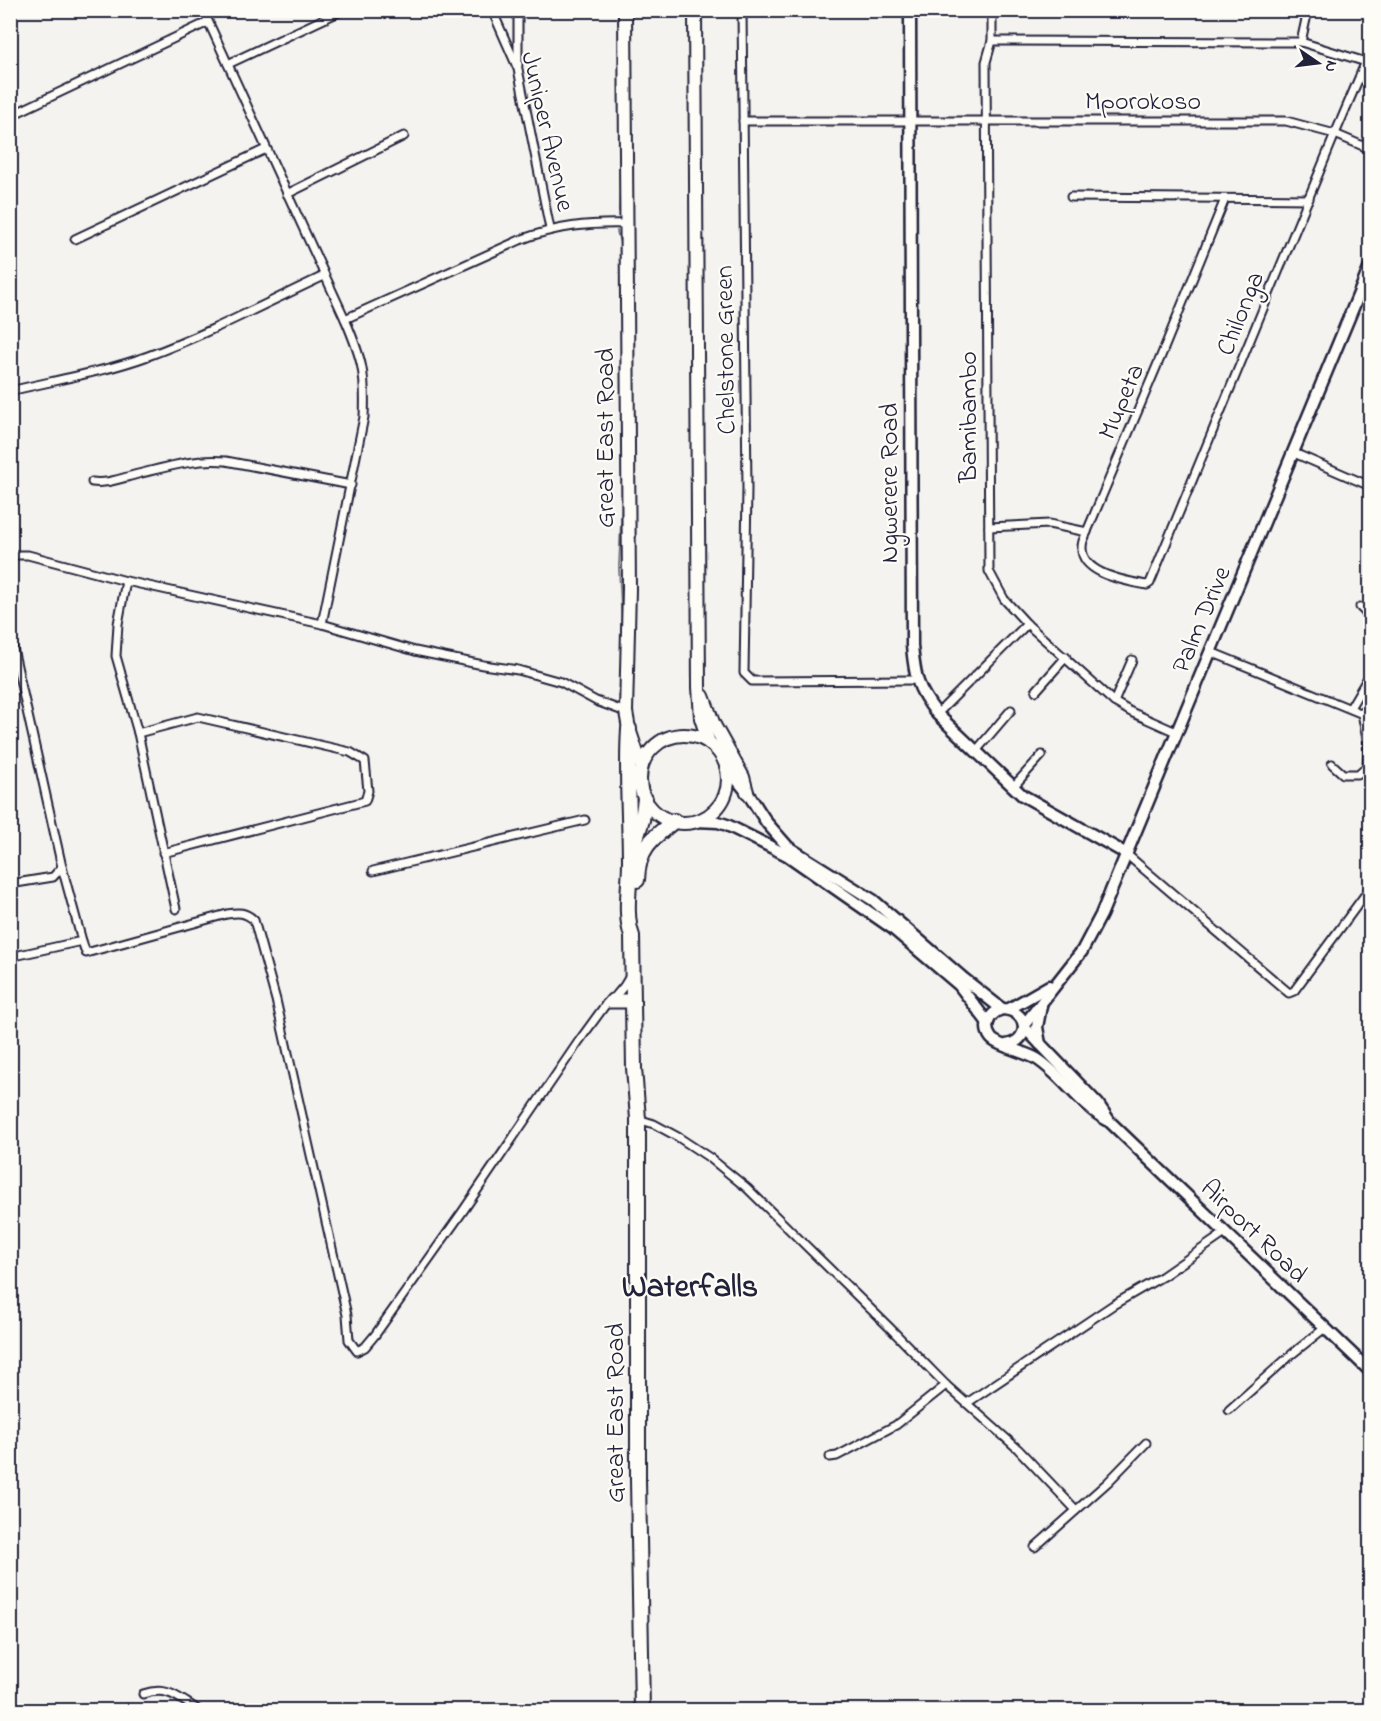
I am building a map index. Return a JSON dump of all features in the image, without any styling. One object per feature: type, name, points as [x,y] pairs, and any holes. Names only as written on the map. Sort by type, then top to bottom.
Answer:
[{"type":"highway","name":"Great East Road","points":[[628,729],[629,918],[632,936],[638,1119],[638,1480],[642,1710]]},
{"type":"highway","name":"Great East Road","points":[[630,865],[645,799]]},
{"type":"highway","name":"Great East Road","points":[[632,936],[636,924],[639,862],[649,841],[674,821]]},
{"type":"main road","name":"Great East Road","points":[[625,10],[629,589],[626,712],[628,729]]},
{"type":"main road","points":[[696,10],[699,687],[701,718],[709,743]]},
{"type":"main road","points":[[699,687],[714,725],[743,777],[747,792]]},
{"type":"main road","points":[[628,729],[641,765]]},
{"type":"main road","points":[[677,736],[694,737],[717,749],[726,766],[728,780],[722,800],[709,815],[696,821],[674,821],[657,814],[645,799],[640,788],[641,765],[649,751],[662,741],[677,736]]},
{"type":"street","points":[[203,10],[345,319],[358,350],[366,385],[364,417],[321,624]]},
{"type":"street","points":[[228,64],[343,10]]},
{"type":"street","name":"Juniper Avenue","points":[[492,10],[518,69],[550,229]]},
{"type":"street","points":[[518,10],[518,69]]},
{"type":"street","name":"Chelstone Green","points":[[742,10],[747,489],[744,667],[748,679],[756,681],[916,680]]},
{"type":"street","name":"Ngwerere Road","points":[[910,10],[912,646],[916,680],[938,714],[1013,787],[1032,802],[1125,853]]},
{"type":"street","name":"Bamibambo","points":[[992,10],[992,41],[986,62],[989,571],[1004,599],[1027,624],[1114,702],[1176,732]]},
{"type":"street","points":[[1301,42],[1308,10]]},
{"type":"street","points":[[12,115],[208,22]]},
{"type":"street","points":[[992,41],[1301,42],[1366,62]]},
{"type":"street","name":"Chilonga","points":[[1143,585],[1150,583],[1371,52]]},
{"type":"street","name":"Mporokoso","points":[[743,121],[1286,121],[1335,134],[1371,149]]},
{"type":"street","points":[[286,194],[404,136]]},
{"type":"street","points":[[75,239],[266,149]]},
{"type":"street","points":[[1071,197],[1309,199]]},
{"type":"street","name":"Mupeta","points":[[1143,585],[1098,572],[1082,552],[1081,547],[1226,199]]},
{"type":"street","points":[[345,319],[520,240],[550,229],[582,224],[627,224]]},
{"type":"street","name":"Palm Drive","points":[[1024,1026],[1082,951],[1101,915],[1371,267]]},
{"type":"street","points":[[10,391],[147,357],[324,276]]},
{"type":"street","points":[[1294,453],[1371,486]]},
{"type":"street","points":[[92,482],[104,483],[167,467],[209,460],[226,461],[351,485]]},
{"type":"street","points":[[989,526],[1049,524],[1087,532]]},
{"type":"street","points":[[10,555],[28,555],[126,581],[321,624],[415,651],[518,670],[561,682],[596,701],[626,712]]},
{"type":"street","points":[[126,581],[118,624],[116,656],[138,733],[176,909]]},
{"type":"street","points":[[1360,607],[1371,617]]},
{"type":"street","points":[[938,714],[1027,624]]},
{"type":"street","points":[[10,635],[62,867],[86,953],[227,914],[242,912],[254,920],[280,1021],[347,1315],[350,1340],[357,1351],[365,1347],[375,1335],[464,1211],[579,1041],[624,986],[632,970]]},
{"type":"street","points":[[1210,652],[1371,717]]},
{"type":"street","points":[[1036,691],[1066,657]]},
{"type":"street","points":[[1114,702],[1132,660]]},
{"type":"street","points":[[1350,708],[1371,674]]},
{"type":"street","points":[[976,751],[1011,710]]},
{"type":"street","points":[[1332,764],[1343,774],[1358,774],[1367,766],[1368,745],[1362,713]]},
{"type":"street","points":[[138,733],[198,717],[350,752],[365,761],[368,791],[365,801],[163,853]]},
{"type":"street","points":[[1013,787],[1042,755]]},
{"type":"street","points":[[726,766],[747,792],[767,824],[788,847],[873,900],[964,979],[1006,1009],[1020,1016],[1024,1026],[1022,1035],[1017,1041],[1005,1045],[996,1042],[987,1030],[991,1015],[1006,1009]]},
{"type":"street","points":[[373,871],[585,820]]},
{"type":"street","points":[[696,821],[718,822],[727,825],[787,855],[892,928],[959,985],[988,1023]]},
{"type":"street","points":[[1125,853],[1289,993],[1294,991],[1371,888]]},
{"type":"street","points":[[10,884],[52,878],[62,867]]},
{"type":"street","points":[[10,957],[82,941]]},
{"type":"street","name":"Palm Drive","points":[[1006,1009],[1057,981]]},
{"type":"street","name":"Palm Drive","points":[[1040,1044],[1037,1026],[1039,1009],[1048,993]]},
{"type":"street","points":[[612,1001],[633,1001]]},
{"type":"street","points":[[612,1001],[633,1021]]},
{"type":"street","name":"Airport Road","points":[[1024,1026],[1098,1104],[1110,1122]]},
{"type":"street","name":"Airport Road","points":[[1005,1045],[1035,1058],[1092,1110],[1110,1122],[1371,1371]]},
{"type":"street","points":[[638,1119],[654,1124],[678,1137],[710,1158],[747,1188],[946,1385],[1018,1449],[1076,1510]]},
{"type":"street","points":[[968,1403],[1225,1233]]},
{"type":"street","points":[[1229,1410],[1326,1327]]},
{"type":"street","points":[[830,1457],[837,1456],[896,1425],[946,1385]]},
{"type":"street","points":[[1035,1547],[1108,1482],[1146,1443]]},
{"type":"street","points":[[143,1695],[154,1691],[169,1692],[198,1710]]},
{"type":"waterway","points":[[619,211],[620,190]]},
{"type":"waterway","points":[[617,231],[621,247]]},
{"type":"waterway","points":[[622,409],[619,567],[622,625]]},
{"type":"district","name":"Waterfalls","points":[[690,1285]]}]
